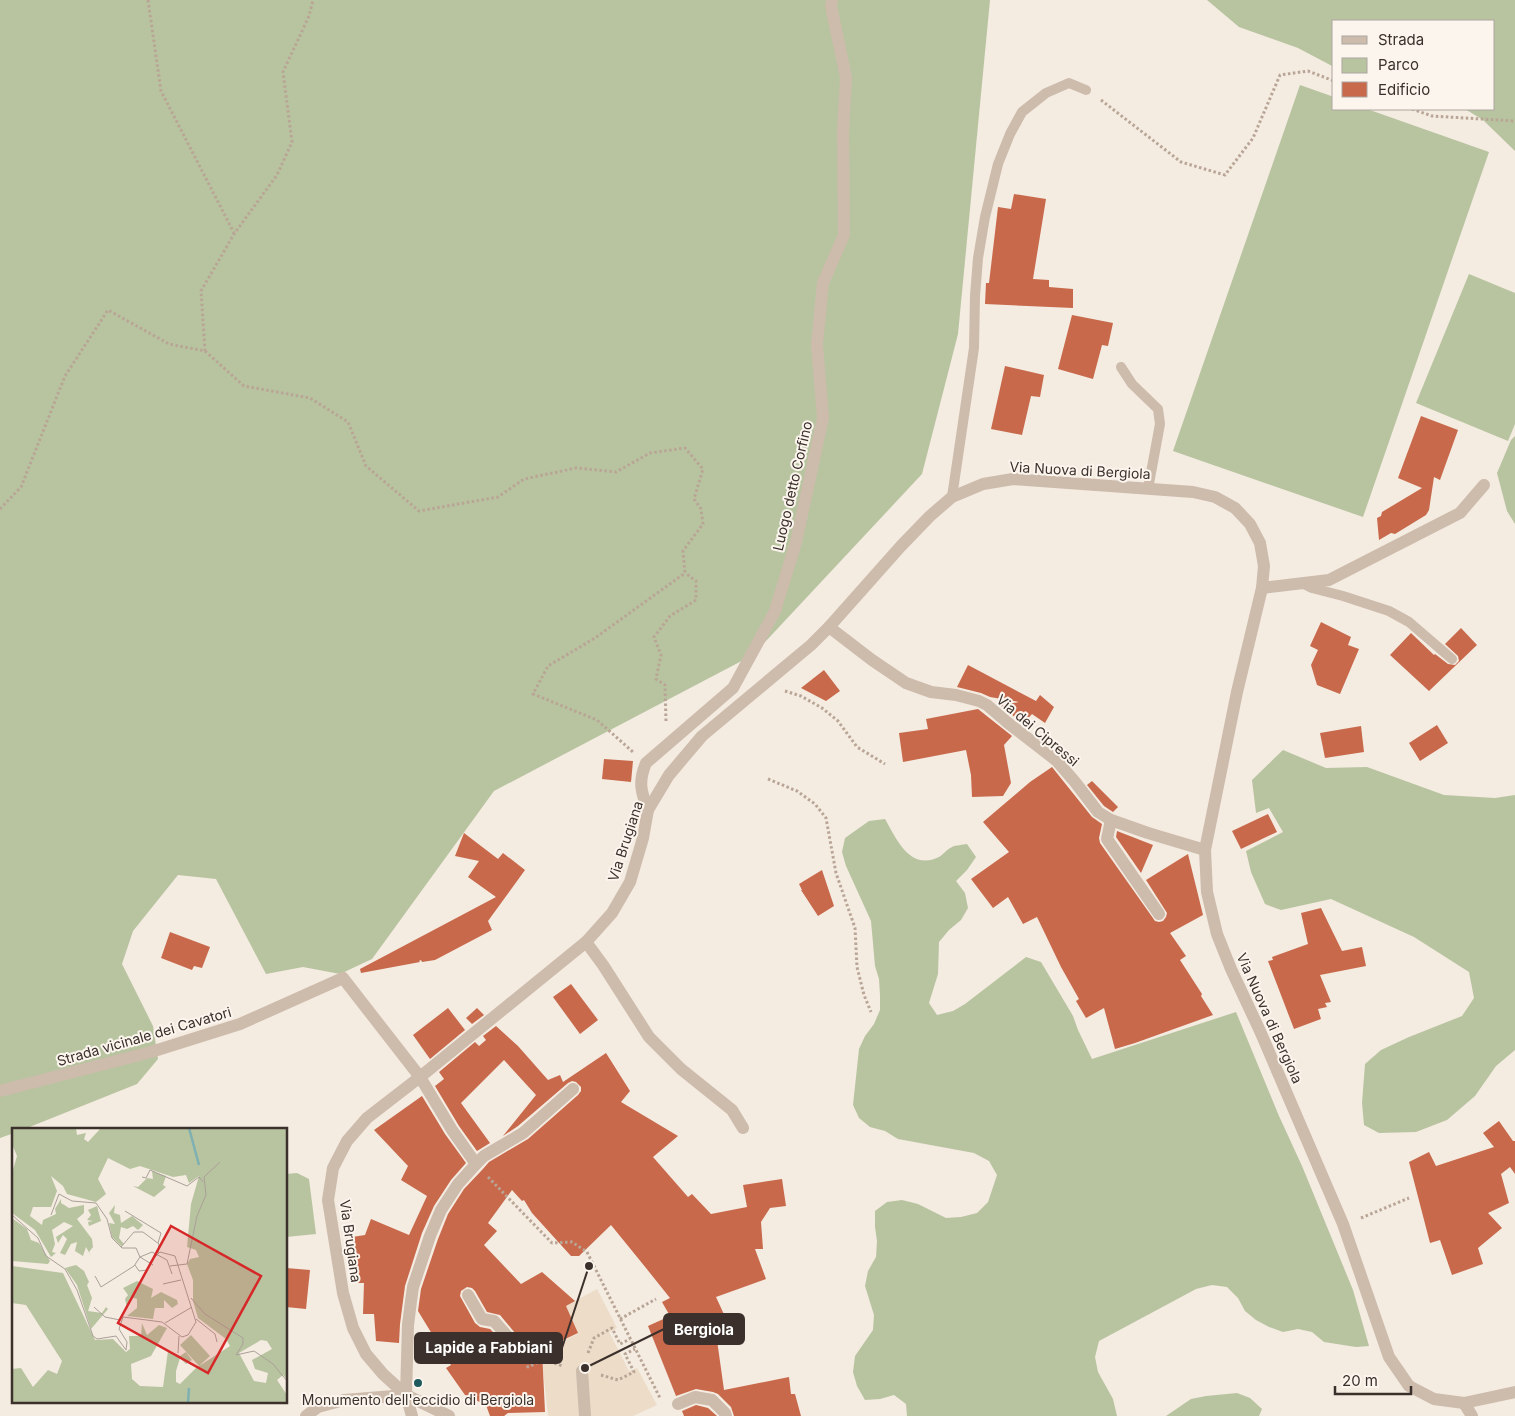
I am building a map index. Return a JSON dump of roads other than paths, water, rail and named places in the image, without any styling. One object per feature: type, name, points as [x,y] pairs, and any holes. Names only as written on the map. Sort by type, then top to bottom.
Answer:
[{"type":"street","name":"Luogo detto Corfino","points":[[648,810],[640,788],[642,772],[646,763],[732,688],[775,611],[796,542],[824,418],[817,345],[824,283],[844,235],[846,76],[831,6],[832,0]]},
{"type":"street","name":"Via Nuova di Bergiola","points":[[829,627],[930,516],[952,497],[983,484],[1013,479],[1193,492],[1215,497],[1235,508],[1250,524],[1260,544],[1264,566],[1262,588],[1237,692],[1205,850],[1208,892],[1217,934],[1343,1224],[1389,1357],[1409,1386],[1434,1399],[1464,1403],[1515,1392]]},
{"type":"street","points":[[1262,588],[1328,580],[1460,513],[1484,485]]},
{"type":"street","name":"Via Brugiana","points":[[449,1416],[406,1395],[383,1374],[366,1354],[353,1328],[343,1293],[328,1200],[333,1168],[347,1141],[367,1118],[420,1078],[586,942],[612,913],[630,882],[643,838],[648,810],[669,775],[702,736],[811,645],[829,627]]},
{"type":"street","name":"Via dei Cipressi","points":[[829,627],[906,684],[931,692],[956,695],[987,705],[1057,761],[1098,812],[1111,820],[1148,834],[1205,850]]},
{"type":"street","points":[[1111,820],[1107,838],[1159,914]]},
{"type":"street","points":[[586,942],[649,1037],[681,1069],[732,1110],[742,1128]]},
{"type":"street","name":"Strada vicinale dei Cavatori","points":[[0,1091],[151,1052],[240,1024],[343,978],[420,1078]]},
{"type":"street","points":[[420,1078],[452,1130],[476,1164]]},
{"type":"street","points":[[412,1416],[406,1395],[408,1324],[413,1287],[441,1210],[458,1184],[484,1156],[522,1133],[573,1089]]},
{"type":"street","points":[[468,1295],[482,1318],[494,1321],[509,1338]]},
{"type":"street","points":[[582,1371],[585,1416]]},
{"type":"street","points":[[306,1416],[318,1407],[344,1400],[406,1395]]},
{"type":"street","points":[[678,1404],[694,1397],[712,1400],[726,1416]]},
{"type":"street","points":[[1464,1403],[1472,1416]]},
{"type":"lane","points":[[952,497],[974,348],[974,296],[978,258],[985,217],[998,164],[1010,134],[1022,112],[1046,93],[1069,82],[1086,90]]},
{"type":"lane","points":[[1121,367],[1132,384],[1158,409],[1160,424],[1148,489]]},
{"type":"lane","points":[[1301,583],[1390,611],[1409,622],[1452,659]]},
{"type":"place","name":"Lapide a Fabbiani","points":[[589,1266]]},
{"type":"place","name":"Bergiola","points":[[585,1368]]},
{"type":"place","name":"Monumento dell'eccidio di Bergiola","points":[[418,1383]]}]
